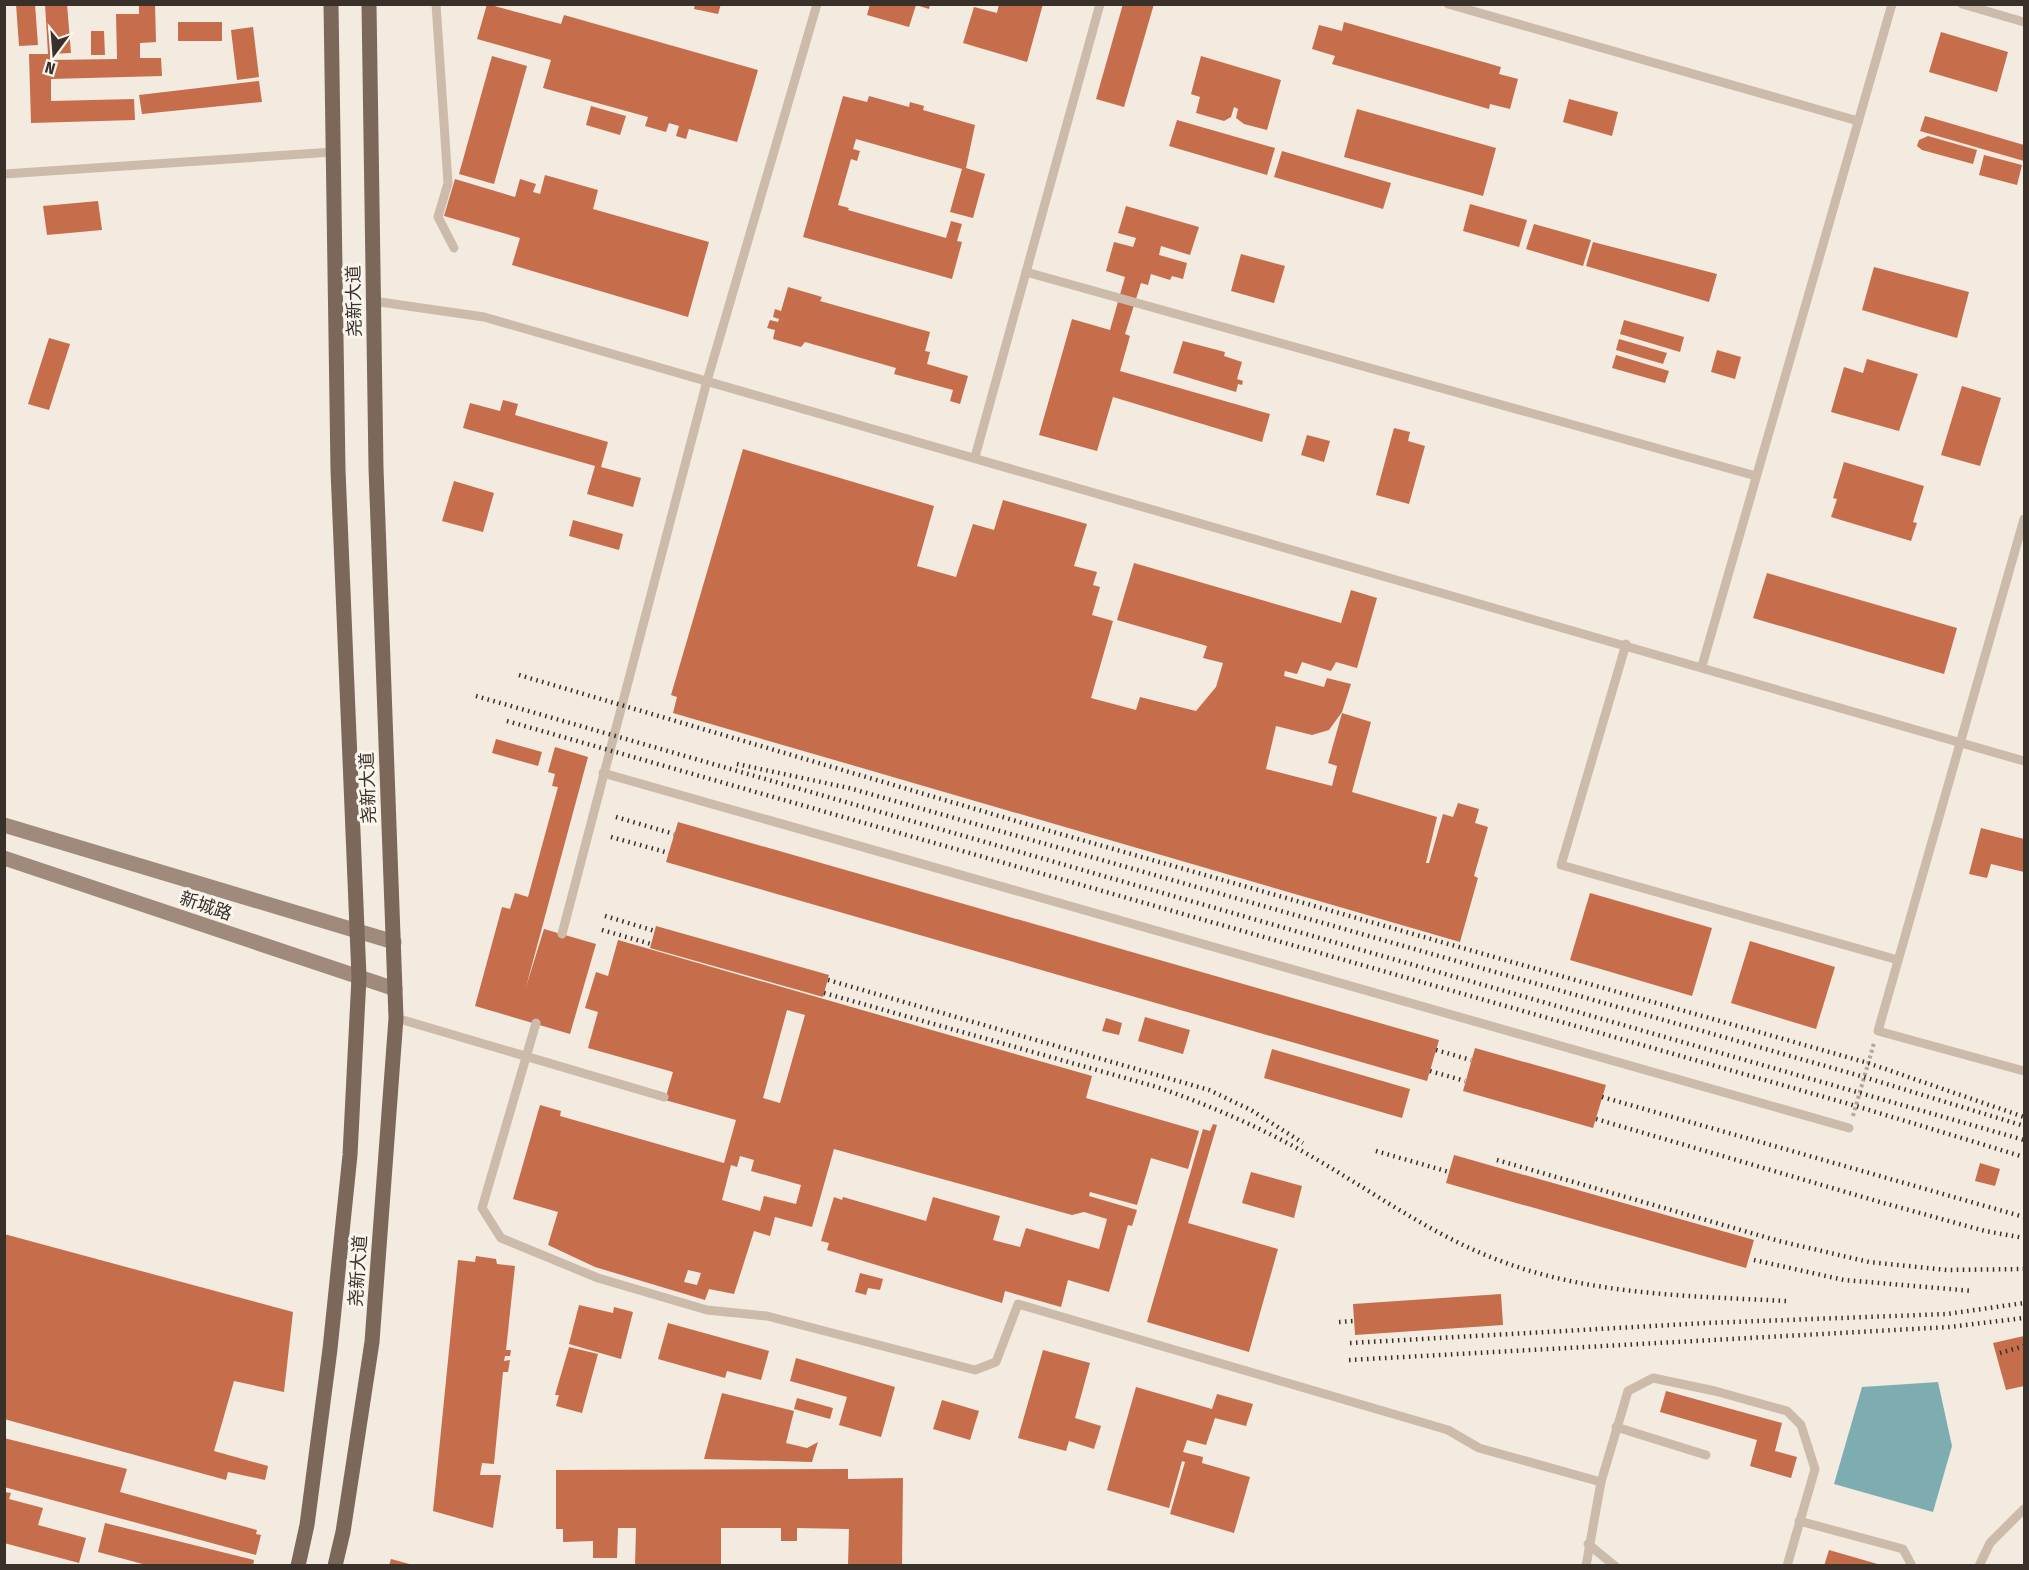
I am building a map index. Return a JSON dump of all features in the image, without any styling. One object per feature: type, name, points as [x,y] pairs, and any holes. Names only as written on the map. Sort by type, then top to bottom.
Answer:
[{"type":"main road","name":"尧新大道","points":[[298,1566],[307,1524],[333,1326],[350,1155],[359,977],[359,933],[338,470],[331,4]]},
{"type":"main road","name":"尧新大道","points":[[335,1566],[343,1532],[372,1342],[396,1018],[376,468],[369,4]]},
{"type":"main road","name":"新城路","points":[[4,825],[394,942]]},
{"type":"main road","name":"新城路","points":[[4,858],[395,989]]},
{"type":"lane","points":[[436,4],[448,183],[438,217],[454,248]]},
{"type":"lane","points":[[562,934],[707,381],[817,4]]},
{"type":"lane","points":[[975,457],[1100,4]]},
{"type":"lane","points":[[1448,4],[1858,121]]},
{"type":"lane","points":[[1702,666],[1892,4]]},
{"type":"lane","points":[[1962,4],[2025,22]]},
{"type":"lane","points":[[4,174],[333,152]]},
{"type":"lane","points":[[1026,272],[1756,476]]},
{"type":"lane","points":[[373,301],[484,317],[1626,644],[2025,761]]},
{"type":"lane","points":[[2025,519],[1878,1030],[2025,1071]]},
{"type":"lane","points":[[1626,644],[1561,865],[1898,960]]},
{"type":"lane","points":[[603,773],[1849,1128]]},
{"type":"lane","points":[[396,1018],[664,1097]]},
{"type":"lane","points":[[536,1023],[482,1208],[501,1238],[598,1278],[707,1310],[767,1316],[975,1370],[996,1362],[1018,1304],[1448,1430],[1479,1448],[1601,1482]]},
{"type":"lane","points":[[1586,1566],[1588,1544],[1601,1482],[1628,1391],[1653,1378],[1715,1391],[1787,1411],[1801,1425],[1815,1469],[1787,1566]]},
{"type":"lane","points":[[1616,1427],[1706,1455]]},
{"type":"lane","points":[[1979,1566],[1990,1543],[2025,1509]]},
{"type":"lane","points":[[1799,1521],[1903,1550],[1912,1566]]},
{"type":"lane","points":[[1588,1544],[1615,1566]]},
{"type":"path","points":[[1849,1128],[1878,1030]]},
{"type":"water","points":[[1938,1382],[1952,1446],[1933,1512],[1834,1484],[1862,1387]]},
{"type":"building","points":[[16,4],[35,4],[38,45],[19,46]]},
{"type":"building","points":[[45,4],[67,4],[71,53],[50,54],[50,60],[117,59],[116,14],[139,14],[139,4],[155,4],[156,42],[140,43],[140,58],[161,58],[162,76],[51,79],[51,101],[134,99],[135,120],[31,123],[29,54],[48,54]]},
{"type":"building","points":[[487,4],[561,24],[564,15],[758,70],[737,142],[689,129],[686,139],[676,136],[679,126],[669,123],[666,132],[645,126],[648,117],[543,88],[551,60],[477,39]]},
{"type":"building","points":[[695,4],[721,4],[718,14],[694,9]]},
{"type":"building","points":[[870,4],[930,4],[929,9],[916,5],[909,27],[867,15]]},
{"type":"building","points":[[999,4],[1043,4],[1027,62],[963,43],[974,7],[997,13]]},
{"type":"building","points":[[1123,4],[1154,4],[1124,107],[1096,99]]},
{"type":"building","points":[[178,22],[222,22],[222,41],[178,41]]},
{"type":"building","points":[[1344,22],[1501,67],[1499,74],[1518,79],[1510,109],[1490,104],[1489,109],[1332,64],[1335,56],[1312,49],[1319,25],[1342,31]]},
{"type":"building","points":[[253,27],[259,77],[237,80],[231,30]]},
{"type":"building","points":[[91,31],[104,31],[105,55],[91,55]]},
{"type":"building","points":[[1941,32],[2008,52],[1997,92],[1929,72]]},
{"type":"building","points":[[492,56],[527,66],[494,184],[459,174]]},
{"type":"building","points":[[1201,56],[1281,80],[1267,130],[1244,124],[1236,118],[1238,109],[1234,107],[1231,117],[1224,121],[1196,113],[1200,97],[1191,94]]},
{"type":"building","points":[[259,81],[262,102],[142,114],[139,95]]},
{"type":"building","points":[[843,96],[867,102],[869,96],[909,107],[910,102],[924,106],[923,110],[975,125],[966,168],[985,174],[973,218],[950,212],[962,169],[856,139],[853,149],[860,151],[857,161],[851,159],[838,205],[849,208],[848,210],[946,238],[951,221],[962,224],[957,241],[962,242],[952,279],[803,237]]},
{"type":"building","points":[[1569,99],[1618,112],[1612,136],[1563,122]]},
{"type":"building","points":[[591,106],[626,116],[620,135],[586,125]]},
{"type":"building","points":[[1357,109],[1496,148],[1483,196],[1344,157]]},
{"type":"building","points":[[1925,116],[2024,145],[2024,161],[1920,131]]},
{"type":"building","points":[[1177,120],[1275,148],[1267,175],[1169,146]]},
{"type":"building","points":[[1928,136],[1977,150],[1973,164],[1922,150],[1917,146],[1919,140]]},
{"type":"building","points":[[1282,151],[1391,183],[1383,209],[1274,177]]},
{"type":"building","points":[[1984,155],[2022,165],[2017,185],[1979,175]]},
{"type":"building","points":[[545,175],[598,190],[593,209],[709,242],[688,317],[512,265],[520,238],[444,216],[455,179],[515,197],[520,179],[536,184],[533,192],[540,194]]},
{"type":"building","points":[[98,201],[102,230],[47,235],[43,206]]},
{"type":"building","points":[[1470,204],[1527,220],[1519,247],[1463,231]]},
{"type":"building","points":[[1126,206],[1199,227],[1190,255],[1161,246],[1159,255],[1187,263],[1183,279],[1172,276],[1170,280],[1151,274],[1148,285],[1141,283],[1125,334],[1130,336],[1120,371],[1270,414],[1262,442],[1113,397],[1097,451],[1039,435],[1072,319],[1110,330],[1125,277],[1106,271],[1114,242],[1133,247],[1136,238],[1118,233]]},
{"type":"building","points":[[1534,224],[1591,240],[1583,266],[1526,249]]},
{"type":"building","points":[[1593,242],[1717,274],[1709,302],[1586,266]]},
{"type":"building","points":[[1241,254],[1285,266],[1274,303],[1231,291]]},
{"type":"building","points":[[1874,267],[1969,292],[1957,338],[1862,310]]},
{"type":"building","points":[[788,287],[822,297],[820,301],[930,332],[925,351],[930,352],[927,364],[968,376],[960,404],[950,401],[953,390],[894,374],[896,368],[805,342],[801,347],[773,339],[775,330],[767,328],[770,320],[778,322],[779,319],[773,317],[775,309],[781,311]]},
{"type":"building","points":[[1624,320],[1684,337],[1680,352],[1620,334]]},
{"type":"building","points":[[49,338],[70,344],[49,410],[28,404]]},
{"type":"building","points":[[1619,339],[1667,353],[1663,364],[1616,350]]},
{"type":"building","points":[[1183,341],[1225,352],[1224,356],[1242,362],[1237,379],[1243,381],[1242,385],[1238,384],[1236,392],[1173,373]]},
{"type":"building","points":[[1717,350],[1741,357],[1735,379],[1711,372]]},
{"type":"building","points":[[1616,355],[1669,371],[1665,383],[1612,368]]},
{"type":"building","points":[[1867,359],[1918,374],[1899,431],[1831,412],[1844,367],[1863,373]]},
{"type":"building","points":[[1962,386],[2001,398],[1980,466],[1941,455]]},
{"type":"building","points":[[503,400],[518,404],[515,415],[608,442],[601,467],[641,478],[633,507],[587,494],[595,466],[463,428],[470,403],[500,411]]},
{"type":"building","points":[[1394,428],[1410,432],[1408,441],[1425,446],[1409,504],[1376,495]]},
{"type":"building","points":[[1307,435],[1330,441],[1324,462],[1301,455]]},
{"type":"building","points":[[743,449],[934,506],[917,566],[956,577],[973,524],[994,530],[1003,500],[1087,524],[1074,566],[1097,572],[1093,585],[1100,587],[1092,615],[1113,621],[1091,698],[1136,710],[1140,697],[1196,711],[1216,687],[1223,663],[1203,658],[1207,646],[1117,620],[1134,563],[1341,623],[1351,590],[1377,598],[1357,668],[1336,662],[1331,671],[1302,662],[1297,674],[1285,671],[1284,676],[1324,687],[1327,678],[1351,684],[1342,712],[1329,730],[1312,735],[1276,726],[1266,769],[1332,786],[1337,766],[1328,763],[1342,713],[1371,722],[1352,792],[1437,817],[1426,863],[1429,863],[1443,814],[1453,817],[1458,803],[1479,809],[1475,823],[1488,827],[1474,876],[1478,878],[1460,942],[673,713],[677,697],[671,695]]},
{"type":"building","points":[[1844,462],[1924,486],[1913,522],[1917,523],[1911,541],[1831,517],[1837,499],[1833,498]]},
{"type":"building","points":[[454,481],[494,493],[483,532],[442,521]]},
{"type":"building","points":[[573,520],[623,534],[619,550],[569,536]]},
{"type":"building","points":[[1767,573],[1957,628],[1944,674],[1753,618]]},
{"type":"building","points":[[496,739],[542,752],[538,766],[492,753]]},
{"type":"building","points":[[555,747],[588,757],[526,987],[544,929],[596,944],[570,1034],[475,1006],[502,907],[510,909],[515,893],[528,897],[558,787],[552,786],[555,774],[548,772]]},
{"type":"building","points":[[678,822],[1439,1040],[1427,1081],[666,862]]},
{"type":"building","points":[[1981,828],[2024,839],[2024,872],[1991,864],[1987,878],[1969,874]]},
{"type":"building","points":[[1590,893],[1712,928],[1692,996],[1570,960]]},
{"type":"building","points":[[656,926],[829,975],[823,997],[650,948]]},
{"type":"building","points":[[618,940],[1092,1076],[1086,1098],[1199,1131],[1188,1169],[1151,1158],[1137,1205],[1090,1192],[1089,1196],[1137,1210],[1132,1226],[1128,1225],[1109,1292],[1068,1280],[1061,1307],[1005,1291],[1002,1303],[827,1250],[829,1243],[821,1241],[834,1197],[842,1200],[843,1197],[926,1221],[933,1197],[1000,1216],[993,1240],[1020,1247],[1026,1228],[1099,1249],[1107,1219],[1084,1212],[1072,1215],[834,1149],[812,1227],[775,1217],[770,1236],[754,1231],[734,1294],[709,1289],[705,1300],[595,1267],[548,1245],[558,1212],[513,1199],[540,1105],[561,1111],[560,1116],[724,1163],[736,1120],[665,1100],[673,1072],[588,1048],[598,1012],[585,1008],[596,972],[608,976]],"holes":[[[787,1010],[805,1015],[780,1103],[763,1098]],[[740,1156],[754,1160],[751,1171],[801,1185],[796,1204],[764,1196],[760,1211],[722,1200],[731,1165],[737,1167]],[[688,1270],[701,1273],[697,1285],[684,1282]]]},
{"type":"building","points":[[1750,941],[1835,967],[1816,1029],[1731,1003]]},
{"type":"building","points":[[1145,1017],[1190,1030],[1183,1054],[1138,1041]]},
{"type":"building","points":[[1106,1018],[1122,1023],[1119,1035],[1102,1031]]},
{"type":"building","points":[[1475,1048],[1606,1085],[1593,1128],[1463,1091]]},
{"type":"building","points":[[1272,1049],[1410,1089],[1402,1118],[1264,1078]]},
{"type":"building","points":[[1213,1124],[1217,1125],[1188,1223],[1278,1249],[1249,1352],[1147,1322],[1203,1129],[1210,1131]]},
{"type":"building","points":[[1454,1155],[1754,1240],[1746,1268],[1446,1183]]},
{"type":"building","points":[[1980,1163],[2000,1169],[1995,1186],[1975,1181]]},
{"type":"building","points":[[1251,1172],[1302,1186],[1294,1218],[1242,1203]]},
{"type":"building","points":[[4,1234],[293,1312],[284,1392],[234,1381],[214,1451],[268,1466],[265,1480],[228,1472],[226,1480],[4,1419]]},
{"type":"building","points":[[476,1256],[496,1259],[497,1264],[515,1266],[506,1350],[511,1350],[510,1356],[505,1356],[504,1361],[510,1360],[508,1372],[503,1372],[494,1464],[482,1463],[480,1475],[501,1475],[493,1528],[433,1511],[458,1260],[475,1262]]},
{"type":"building","points":[[860,1273],[883,1279],[880,1290],[868,1288],[866,1295],[855,1292]]},
{"type":"building","points":[[1501,1294],[1503,1325],[1355,1335],[1353,1304]]},
{"type":"building","points":[[579,1305],[613,1313],[614,1307],[633,1312],[621,1359],[569,1344]]},
{"type":"building","points":[[668,1323],[769,1351],[761,1380],[727,1371],[725,1378],[658,1359]]},
{"type":"building","points":[[2024,1336],[2024,1386],[2006,1390],[1993,1343]]},
{"type":"building","points":[[569,1347],[598,1354],[582,1413],[556,1406],[559,1395],[555,1395]]},
{"type":"building","points":[[1043,1350],[1090,1363],[1075,1418],[1101,1426],[1094,1449],[1069,1441],[1066,1451],[1018,1438]]},
{"type":"building","points":[[796,1358],[895,1387],[881,1437],[839,1425],[847,1397],[790,1381]]},
{"type":"building","points":[[1136,1387],[1212,1409],[1217,1394],[1253,1404],[1246,1426],[1215,1418],[1206,1445],[1187,1440],[1183,1452],[1203,1457],[1202,1463],[1250,1477],[1234,1533],[1170,1514],[1185,1462],[1182,1461],[1169,1508],[1107,1490]]},
{"type":"building","points":[[1666,1391],[1782,1423],[1775,1451],[1797,1457],[1791,1478],[1750,1466],[1757,1440],[1660,1412]]},
{"type":"building","points":[[722,1393],[794,1411],[786,1443],[807,1448],[818,1442],[812,1462],[704,1459]]},
{"type":"building","points":[[797,1398],[833,1408],[830,1419],[794,1409]]},
{"type":"building","points":[[942,1400],[979,1411],[970,1440],[933,1429]]},
{"type":"building","points":[[4,1438],[127,1469],[120,1492],[257,1530],[256,1534],[261,1535],[256,1555],[4,1487]]},
{"type":"building","points":[[848,1469],[848,1479],[903,1478],[902,1566],[848,1565],[849,1529],[797,1528],[797,1541],[781,1541],[781,1528],[721,1528],[721,1566],[635,1566],[636,1528],[618,1528],[617,1558],[593,1558],[593,1541],[563,1542],[563,1529],[556,1529],[556,1470]]},
{"type":"building","points":[[4,1492],[11,1493],[9,1499],[43,1508],[38,1525],[86,1538],[79,1563],[4,1543]]},
{"type":"building","points":[[105,1523],[254,1560],[253,1566],[150,1566],[98,1552]]},
{"type":"building","points":[[1829,1550],[1881,1565],[1881,1566],[1824,1566]]},
{"type":"building","points":[[391,1559],[413,1565],[413,1566],[389,1566]]},
{"type":"railway","points":[[519,675],[1057,833],[1868,1063],[2024,1117]]},
{"type":"railway","points":[[476,696],[2024,1140]]},
{"type":"railway","points":[[507,721],[1856,1106],[2024,1157]]},
{"type":"railway","points":[[737,764],[849,788],[1864,1077],[2024,1126]]},
{"type":"railway","points":[[616,817],[674,834]]},
{"type":"railway","points":[[611,837],[669,853]]},
{"type":"railway","points":[[605,916],[655,931]]},
{"type":"railway","points":[[602,930],[651,944]]},
{"type":"railway","points":[[828,980],[1209,1090],[1251,1110],[1303,1143]]},
{"type":"railway","points":[[824,993],[1157,1087],[1191,1100],[1291,1145],[1418,1221],[1471,1249],[1533,1272],[1640,1292],[1786,1301]]},
{"type":"railway","points":[[1436,1050],[1471,1060]]},
{"type":"railway","points":[[1430,1071],[1465,1081]]},
{"type":"railway","points":[[1602,1097],[2024,1217]]},
{"type":"railway","points":[[1596,1119],[1880,1202],[1985,1231],[2024,1238]]},
{"type":"railway","points":[[1376,1151],[1449,1172]]},
{"type":"railway","points":[[1497,1160],[1779,1241],[1869,1262],[1947,1270],[2024,1269]]},
{"type":"railway","points":[[1754,1260],[1844,1280],[1973,1291]]},
{"type":"railway","points":[[1350,1343],[1706,1323],[1947,1314],[2024,1303]]},
{"type":"railway","points":[[1349,1360],[1949,1327],[2024,1318]]},
{"type":"railway","points":[[1339,1322],[1354,1321]]},
{"type":"railway","points":[[2000,1353],[2024,1346]]}]
